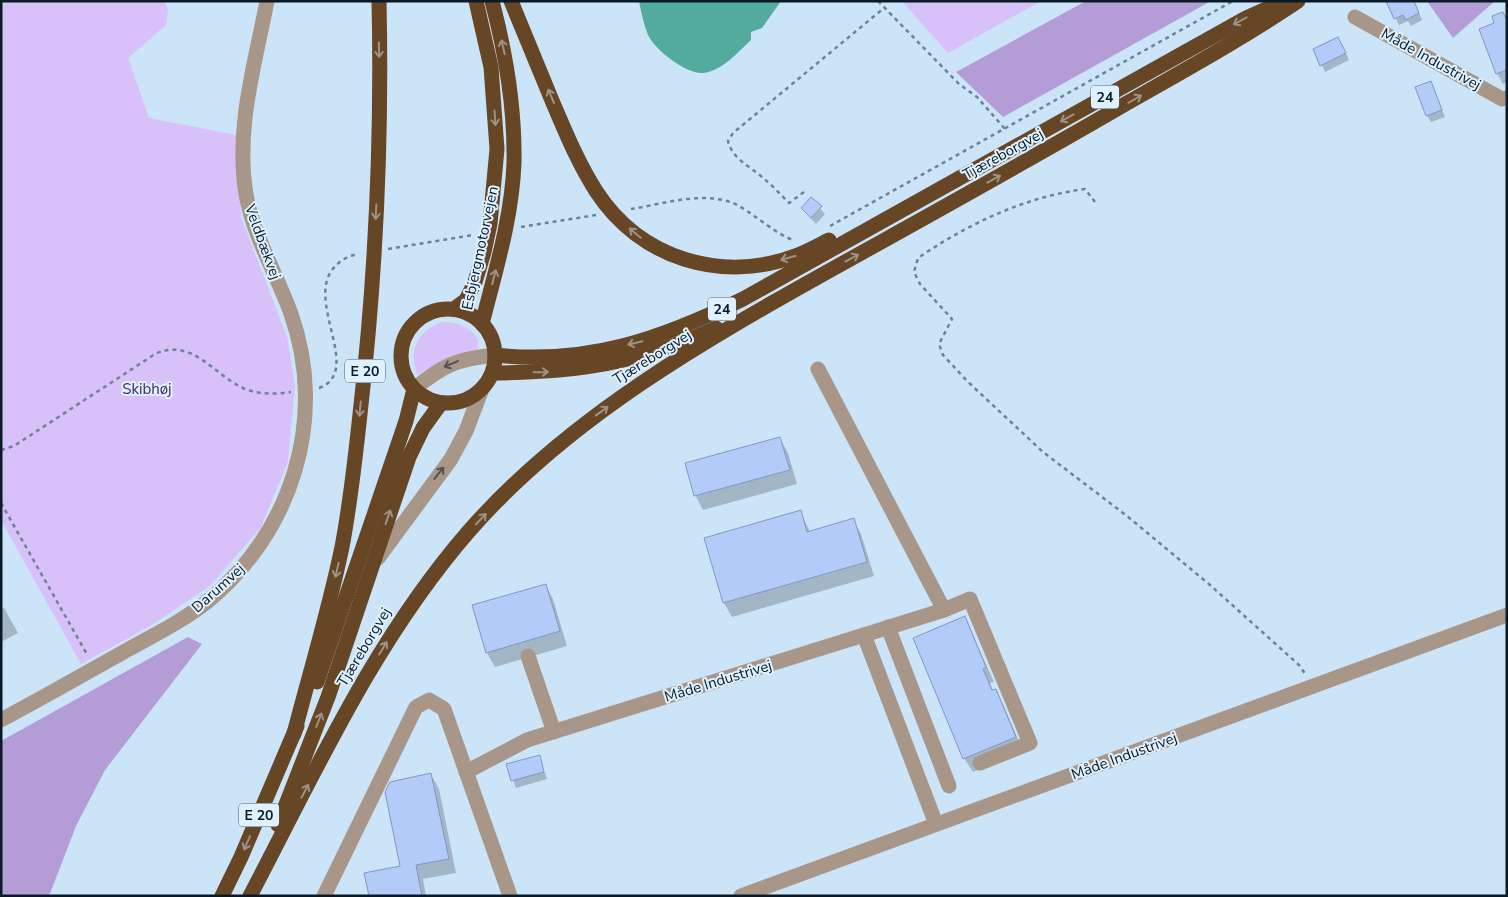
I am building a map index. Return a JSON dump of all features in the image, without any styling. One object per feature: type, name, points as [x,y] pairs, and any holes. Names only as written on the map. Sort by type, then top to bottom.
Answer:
[{"type":"highway","name":"E 20","points":[[294,734],[342,546],[356,453],[370,317],[377,192],[380,88],[378,1]]},
{"type":"highway","name":"Esbjergmotorvejen","points":[[454,310],[466,300],[475,282],[484,252],[490,224],[498,149],[491,67],[476,1]]},
{"type":"highway","name":"Esbjergmotorvejen","points":[[482,324],[508,213],[514,164],[506,61],[492,1]]},
{"type":"highway","points":[[511,1],[574,151],[597,192],[622,222],[648,244],[671,256],[699,265],[721,268],[770,263],[798,255],[928,196]]},
{"type":"highway","name":"Tjæreborgvej","points":[[928,196],[1246,18],[1284,1]]},
{"type":"highway","name":"Tjæreborgvej","points":[[250,896],[381,650],[414,600],[470,530],[534,465],[604,409],[640,384],[778,299],[1074,134],[1255,30],[1298,1]]},
{"type":"highway","name":"24","points":[[495,355],[524,358],[597,352],[648,340],[690,325],[743,299],[928,196]]},
{"type":"highway","name":"24","points":[[492,373],[552,372],[598,367],[641,357],[693,338],[778,299]]},
{"type":"highway","name":"E 20","points":[[414,389],[406,379],[402,367],[400,354],[403,341],[409,330],[428,313],[454,310]]},
{"type":"highway","points":[[414,389],[431,401],[441,403],[463,401],[482,389],[492,373],[495,355],[491,338],[482,324],[464,312],[454,310]]},
{"type":"highway","name":"Tjæreborgvej","points":[[222,896],[314,692],[373,513],[406,421],[414,389]]},
{"type":"highway","name":"Tjæreborgvej","points":[[250,896],[328,697],[409,457],[422,428],[441,403]]},
{"type":"street","name":"Veldbækvej","points":[[267,1],[245,114],[243,156],[246,194],[255,228],[292,314],[302,352],[306,390]]},
{"type":"street","name":"Måde Industrivej","points":[[1355,17],[1502,99],[1507,98]]},
{"type":"street","points":[[414,389],[444,367],[465,358],[495,355]]},
{"type":"street","points":[[818,369],[944,610]]},
{"type":"street","points":[[370,569],[395,531],[451,459],[466,431],[482,389]]},
{"type":"street","name":"Darumvej","points":[[1,720],[196,610],[229,582],[249,561],[272,527],[292,483],[303,441],[306,390]]},
{"type":"street","name":"Måde Industrivej","points":[[466,772],[527,740],[944,610],[970,599],[1030,743],[980,763]]},
{"type":"street","name":"Måde Industrivej","points":[[741,896],[1507,615]]},
{"type":"street","points":[[888,627],[949,786]]},
{"type":"street","points":[[864,635],[936,824]]},
{"type":"street","points":[[528,656],[554,732]]},
{"type":"street","points":[[324,896],[416,707],[429,700],[444,709],[505,891]]},
{"type":"path","points":[[878,1],[959,84],[990,111],[1005,129]]},
{"type":"path","points":[[822,230],[1233,1]]},
{"type":"path","points":[[804,192],[789,203],[763,177],[738,158],[729,147],[728,141],[733,133],[884,8]]},
{"type":"path","points":[[1095,202],[1085,189],[1064,192],[1017,205],[955,233],[918,258],[914,272],[920,284],[952,319],[939,344],[943,355],[967,381],[1043,452],[1127,516],[1210,585],[1299,665],[1314,686]]},
{"type":"path","points":[[629,209],[694,198],[716,199],[733,203],[758,217],[786,238],[797,240]]},
{"type":"path","points":[[521,227],[596,215]]},
{"type":"path","points":[[388,249],[473,235]]},
{"type":"path","points":[[1,450],[14,446],[155,354],[167,350],[180,349],[191,352],[245,389],[268,394],[306,390],[327,384],[336,372],[336,349],[325,300],[325,284],[328,276],[339,262],[350,255],[358,254]]},
{"type":"path","points":[[1,503],[95,668]]},
{"type":"green space","name":"Skibhøj","points":[[1,1],[164,1],[168,9],[166,25],[128,58],[149,118],[236,135],[241,217],[287,337],[295,386],[288,461],[261,527],[210,586],[150,626],[81,664],[1,520]]},
{"type":"green space","points":[[902,1],[1041,1],[948,53]]},
{"type":"green space","points":[[443,322],[459,324],[471,331],[478,339],[477,353],[450,359],[417,374],[414,357],[417,342],[427,330]]},
{"type":"shaded area","points":[[639,1],[781,1],[762,28],[751,32],[751,40],[735,55],[718,68],[704,73],[697,73],[681,66],[657,48],[648,35]]},
{"type":"shaded area","points":[[1086,1],[1211,1],[1003,117],[956,72]]},
{"type":"shaded area","points":[[1427,1],[1495,1],[1453,38]]},
{"type":"shaded area","points":[[188,637],[202,644],[105,770],[76,826],[49,896],[1,896],[1,741]]},
{"type":"building","points":[[1386,1],[1414,1],[1419,13],[1406,20],[1403,15],[1394,19]]},
{"type":"building","points":[[1503,12],[1507,21],[1507,70],[1496,74],[1479,29],[1494,23],[1492,16]]},
{"type":"building","points":[[1338,37],[1346,53],[1320,66],[1313,49]]},
{"type":"building","points":[[1431,81],[1442,110],[1426,116],[1415,87]]},
{"type":"building","points":[[811,197],[822,206],[811,218],[801,208]]},
{"type":"building","points":[[780,437],[790,470],[694,496],[685,463]]},
{"type":"building","points":[[801,510],[807,532],[854,518],[867,562],[723,603],[704,538]]},
{"type":"building","points":[[546,584],[560,631],[486,653],[472,605]]},
{"type":"building","points":[[965,616],[986,667],[983,669],[992,690],[996,689],[1016,737],[963,759],[913,638]]},
{"type":"building","points":[[540,755],[544,772],[511,781],[506,764]]},
{"type":"building","points":[[431,773],[449,859],[416,865],[422,896],[369,896],[364,873],[400,866],[385,792],[390,782]]}]
